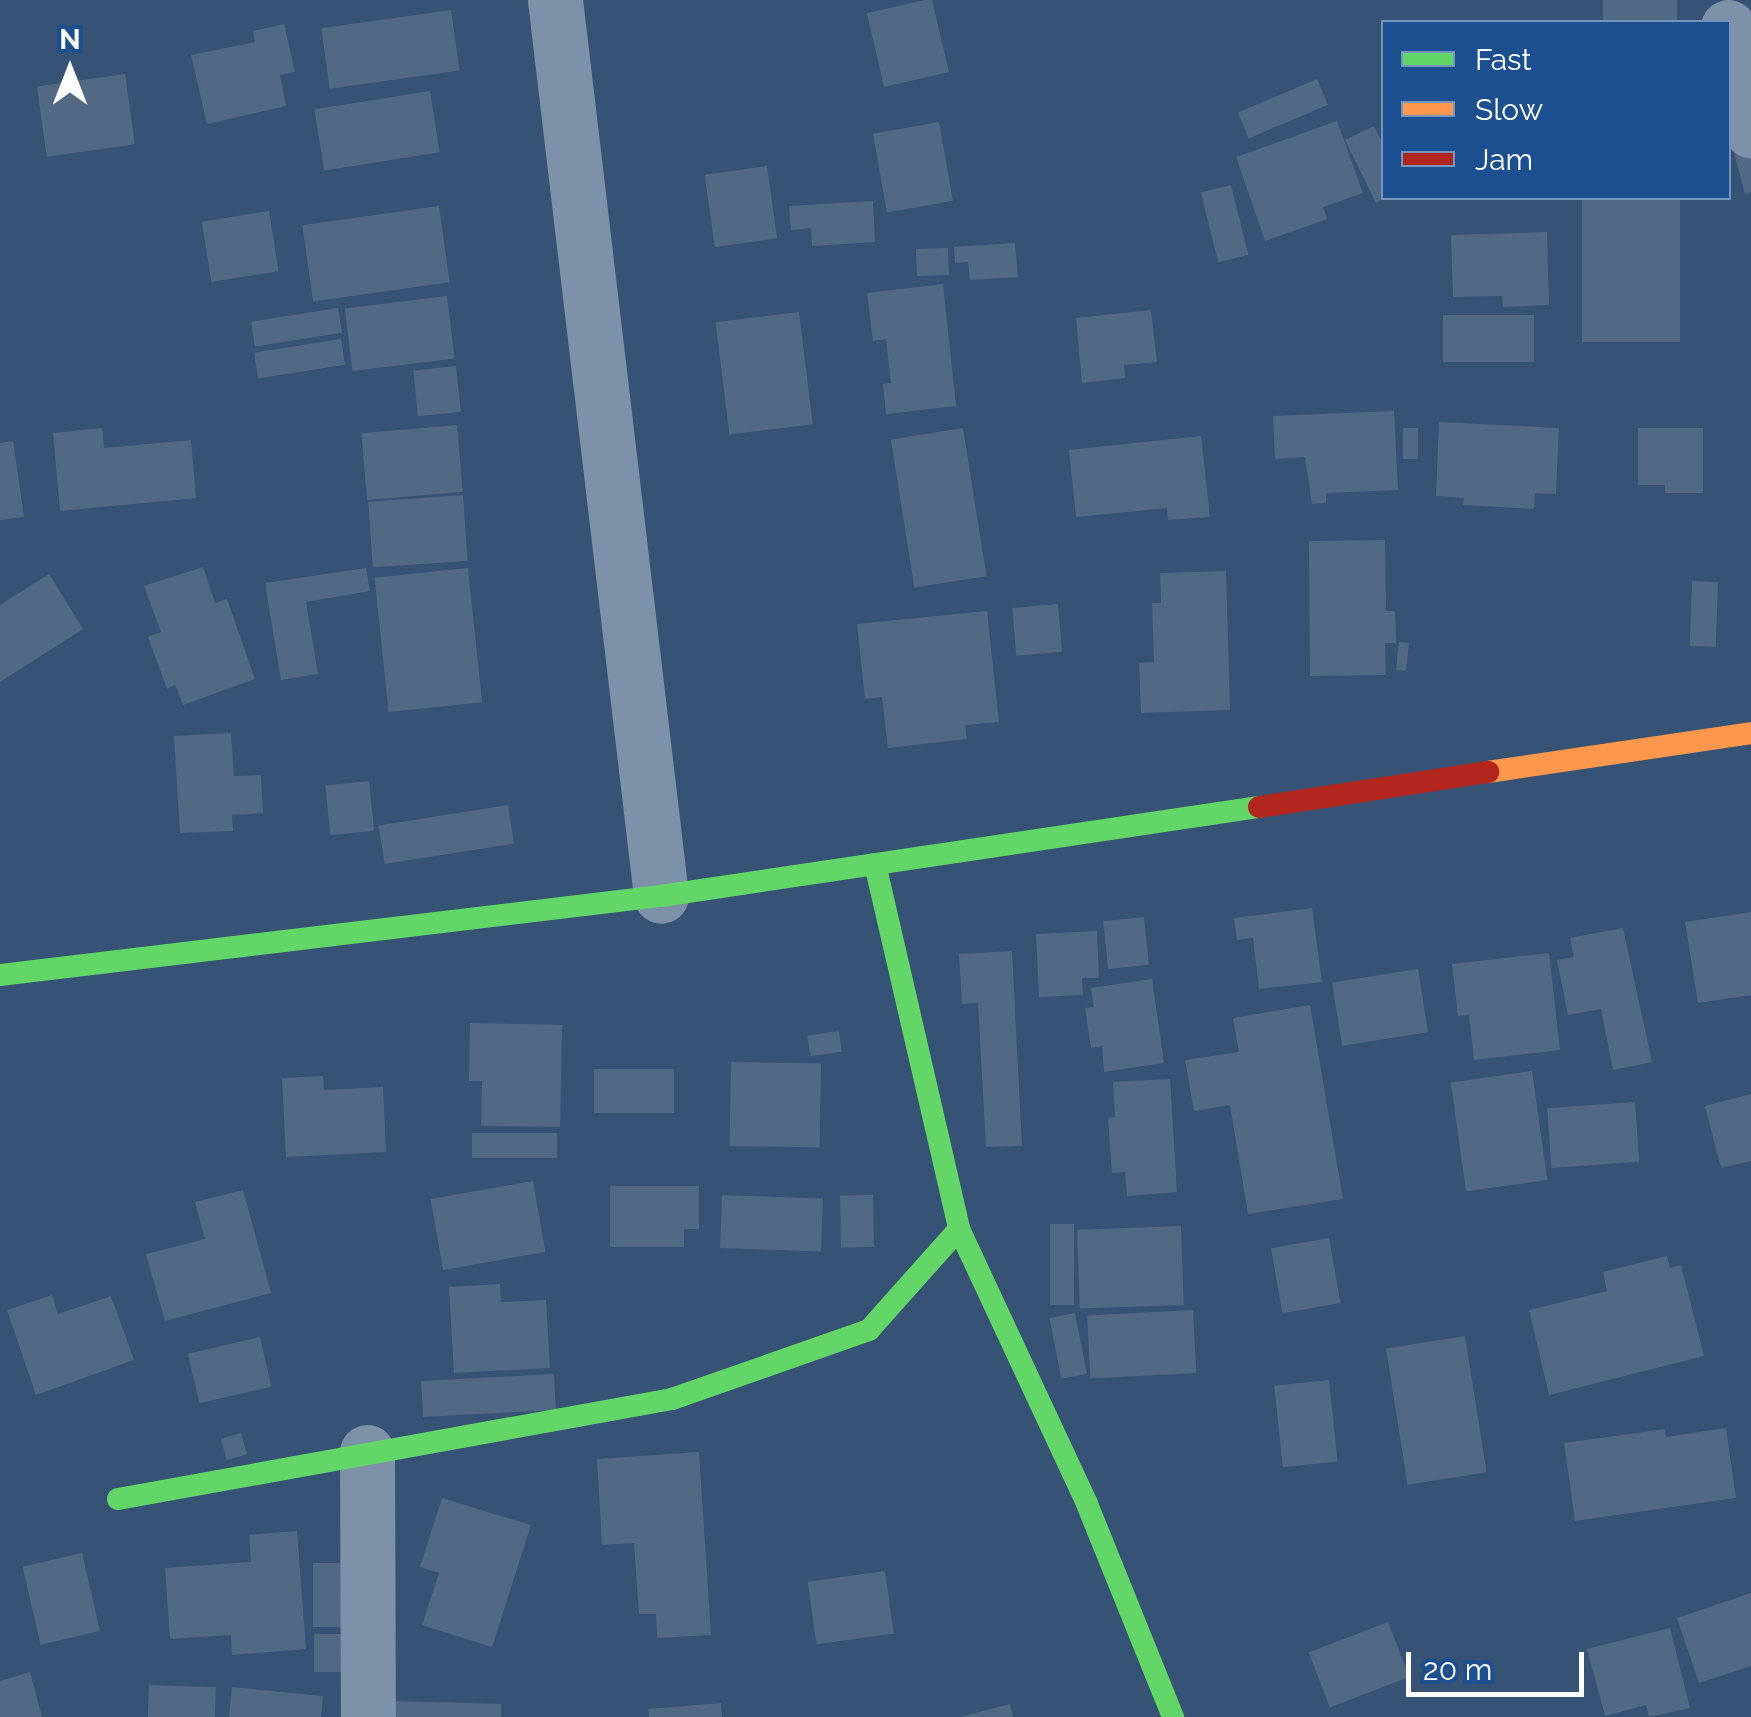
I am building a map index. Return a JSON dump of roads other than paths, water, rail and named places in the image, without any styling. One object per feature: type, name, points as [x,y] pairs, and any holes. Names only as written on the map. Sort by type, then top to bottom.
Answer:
[{"type":"street","points":[[555,0],[661,896]]},
{"type":"street","points":[[1731,39],[1751,130]]},
{"type":"street","points":[[0,975],[661,896],[1751,733]]},
{"type":"street","points":[[876,864],[959,1229],[1087,1504],[1172,1717]]},
{"type":"street","points":[[118,1499],[672,1399],[869,1330],[959,1229]]},
{"type":"street","points":[[367,1452],[368,1717]]}]
